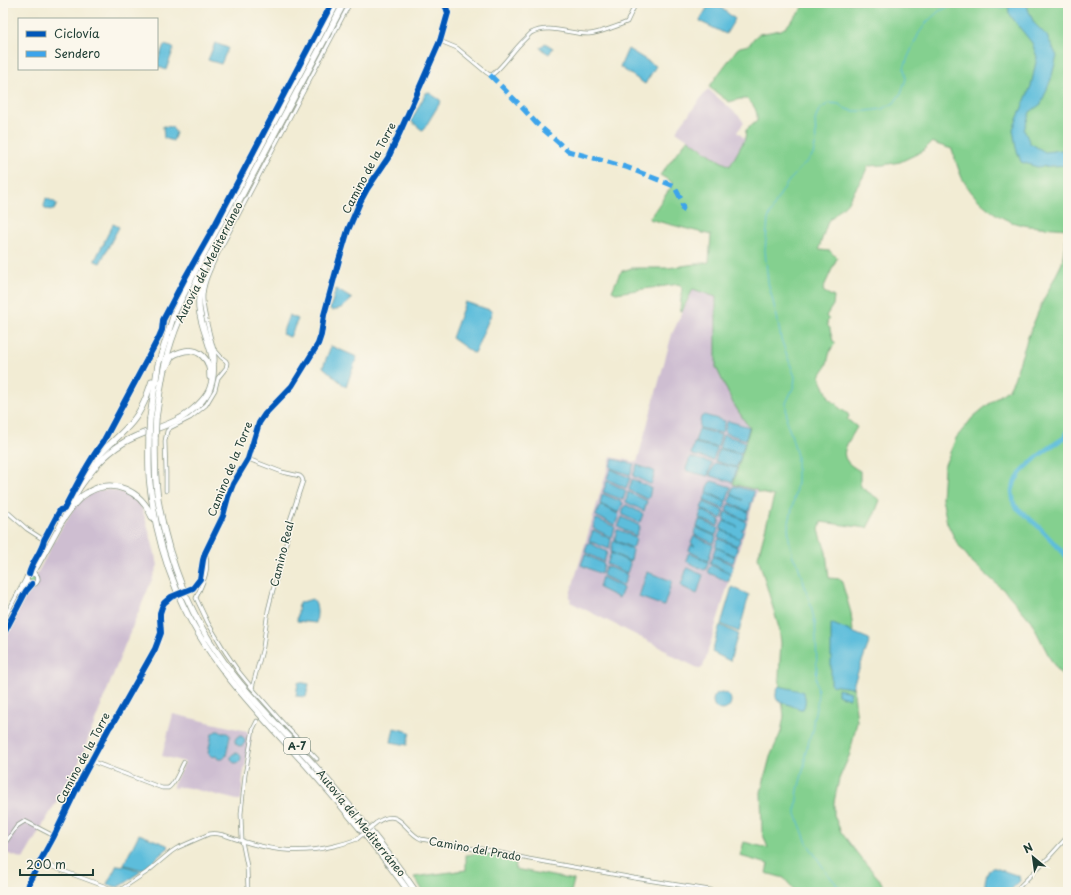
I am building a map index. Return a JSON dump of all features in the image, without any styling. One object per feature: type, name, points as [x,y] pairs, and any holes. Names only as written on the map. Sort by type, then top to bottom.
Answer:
[{"type":"highway","name":"Autovía del Mediterráneo","points":[[337,3],[186,288],[174,314],[158,365],[150,418],[159,510],[166,540],[188,615],[203,642],[232,682],[347,812],[409,892]]},
{"type":"highway","name":"Autovía del Mediterráneo","points":[[344,3],[188,299],[177,324],[163,372],[152,436],[149,484],[156,526],[166,561],[181,592],[217,653],[251,696],[355,811],[384,847],[416,892]]},
{"type":"highway","points":[[77,491],[99,462],[113,449],[136,436],[179,419],[192,411],[210,390],[214,376],[214,353],[199,309],[202,280],[209,259]]},
{"type":"highway","points":[[85,475],[98,458],[118,442],[136,432],[174,418],[194,406],[202,396],[210,378],[210,371],[206,360],[202,355],[192,350],[185,350],[172,356],[163,372]]},
{"type":"highway","points":[[65,511],[91,465],[132,422],[140,410],[147,398],[158,365]]},
{"type":"highway","points":[[62,521],[75,502],[87,493],[97,488],[110,487],[122,488],[137,495],[146,506],[156,526]]},
{"type":"main road","points":[[3,629],[30,576],[37,567],[62,521],[65,511]]},
{"type":"main road","points":[[30,576],[29,583],[32,584]]},
{"type":"main road","points":[[3,636],[26,591],[32,584],[37,582],[37,578],[30,576]]},
{"type":"street","points":[[3,621],[30,576],[31,566],[58,514],[65,511],[84,470],[103,442],[162,330],[163,320],[332,3]]},
{"type":"street","points":[[210,342],[203,302],[207,276],[350,3]]},
{"type":"street","name":"Camino de la Torre","points":[[26,892],[30,880],[109,728],[155,649],[161,633],[160,613],[164,603],[171,597],[193,588],[202,574],[205,553],[223,516],[233,484],[248,459],[259,423],[265,414],[292,386],[318,344],[324,315],[348,230],[366,189],[388,158],[440,41],[448,13],[446,7],[442,3]]},
{"type":"street","points":[[440,41],[457,48],[490,75],[496,72],[512,52],[531,34],[544,29],[555,29],[586,34],[600,32],[627,22],[636,3]]},
{"type":"street","points":[[214,353],[221,357]]},
{"type":"street","points":[[166,491],[165,441],[167,431],[190,418],[206,405],[215,390],[218,378],[227,365],[226,361],[214,353]]},
{"type":"street","points":[[214,363],[221,357]]},
{"type":"street","name":"Camino Real","points":[[248,459],[282,472],[300,476],[303,481],[290,520],[285,548],[268,610],[263,647],[252,688]]},
{"type":"street","points":[[3,508],[27,529],[44,540]]},
{"type":"street","points":[[205,553],[207,568],[206,576],[196,598],[208,623],[226,653],[252,688],[317,759]]},
{"type":"street","points":[[248,892],[242,841],[241,814],[245,775],[257,721]]},
{"type":"street","points":[[91,762],[162,788],[169,788],[184,762]]},
{"type":"street","name":"Camino del Prado","points":[[118,891],[147,872],[171,852],[213,833],[226,835],[242,841],[279,850],[318,850],[348,843],[385,818],[395,819],[403,823],[414,835],[422,839],[634,878],[723,892]]},
{"type":"street","points":[[3,846],[17,826],[25,822],[54,836]]},
{"type":"street","points":[[1014,892],[1068,836]]},
{"type":"street","points":[[40,862],[118,891]]},
{"type":"shaded area","points":[[708,89],[740,117],[744,123],[737,132],[745,139],[730,166],[720,161],[676,131]]},
{"type":"shaded area","points":[[693,289],[719,298],[716,367],[733,403],[746,423],[751,426],[757,490],[703,667],[700,669],[667,653],[668,651],[570,602],[571,599],[569,598],[611,457],[637,462],[672,334]]},
{"type":"shaded area","points":[[108,489],[125,493],[141,505],[158,565],[78,765],[23,859],[6,853],[3,856],[3,638],[57,536],[75,506],[91,493]]},
{"type":"shaded area","points":[[173,714],[247,731],[251,737],[243,776],[241,801],[189,788],[173,788],[173,785],[185,762],[162,756]]},
{"type":"green space","points":[[807,3],[1068,3],[1068,684],[1052,662],[1031,621],[1007,593],[971,561],[957,543],[947,523],[942,498],[944,467],[956,438],[973,417],[1009,389],[1014,379],[1028,337],[1041,305],[1062,263],[1067,229],[1025,225],[1012,222],[997,215],[977,199],[966,185],[952,149],[932,142],[923,151],[900,162],[868,166],[847,203],[828,221],[819,248],[820,250],[830,251],[837,258],[823,289],[824,292],[834,297],[833,305],[826,316],[829,320],[827,322],[833,341],[836,343],[831,349],[827,365],[820,377],[830,400],[848,414],[849,417],[847,419],[857,427],[846,446],[845,456],[847,461],[860,471],[860,484],[862,488],[880,500],[867,528],[821,522],[819,530],[826,552],[829,578],[841,579],[851,613],[854,641],[852,674],[857,721],[850,754],[839,779],[834,802],[834,815],[841,832],[880,880],[886,892],[796,892],[784,878],[766,873],[768,864],[740,856],[744,842],[768,848],[762,832],[761,792],[770,757],[781,732],[784,716],[779,676],[781,643],[779,628],[758,557],[774,496],[733,484],[750,427],[733,403],[716,367],[716,297],[693,289],[682,311],[680,310],[682,288],[679,284],[616,293],[612,291],[620,273],[632,268],[668,268],[709,262],[711,235],[649,219],[671,187],[672,182],[660,175],[688,139],[720,161],[730,166],[745,139],[746,130],[757,121],[756,111],[754,106],[747,99],[729,102],[709,87],[737,49],[749,45],[759,34],[781,30],[786,27]]},
{"type":"green space","points":[[30,574],[34,574],[37,579],[34,584],[30,584],[27,581],[27,577]]},
{"type":"green space","points":[[477,850],[517,858],[515,869],[574,880],[571,892],[424,892],[414,877],[466,870],[466,855],[473,854]]},
{"type":"water","points":[[710,3],[715,3],[735,19],[726,34],[701,22],[700,20]]},
{"type":"water","points":[[1008,3],[1027,3],[1034,23],[1047,36],[1057,56],[1051,79],[1041,104],[1030,112],[1024,130],[1030,143],[1045,152],[1061,150],[1068,151],[1068,165],[1037,167],[1021,162],[1016,148],[1013,129],[1031,86],[1037,57],[1032,43],[1009,13]]},
{"type":"water","points":[[215,43],[228,48],[221,64],[208,60]]},
{"type":"water","points":[[545,43],[553,48],[549,54],[541,49]]},
{"type":"water","points":[[164,45],[174,48],[166,70],[158,66],[158,60]]},
{"type":"water","points":[[628,49],[656,66],[645,84],[620,67]]},
{"type":"water","points":[[428,92],[441,101],[422,130],[411,121],[426,93]]},
{"type":"water","points":[[163,126],[172,127],[176,133],[173,141],[164,138]]},
{"type":"water","points":[[46,198],[57,204],[54,210],[45,209],[44,206]]},
{"type":"water","points":[[113,224],[119,227],[100,263],[95,261],[103,244],[105,244],[104,242]]},
{"type":"water","points":[[336,289],[352,299],[343,307],[333,311],[330,309]]},
{"type":"water","points":[[465,302],[492,312],[475,352],[473,353],[452,338]]},
{"type":"water","points":[[289,315],[298,319],[290,337],[282,334]]},
{"type":"water","points":[[331,346],[357,357],[346,387],[323,367]]},
{"type":"water","points":[[704,415],[725,421],[721,433],[699,427],[701,417]]},
{"type":"water","points":[[728,421],[749,427],[746,439],[725,433],[725,427]]},
{"type":"water","points":[[699,429],[721,435],[718,446],[716,447],[695,442]]},
{"type":"water","points":[[723,435],[744,441],[742,452],[740,453],[719,448]]},
{"type":"water","points":[[694,443],[716,448],[717,449],[713,460],[692,455]]},
{"type":"water","points":[[719,449],[740,454],[741,456],[737,466],[735,467],[715,461]]},
{"type":"water","points":[[690,457],[712,463],[708,476],[687,471],[686,469]]},
{"type":"water","points":[[613,459],[634,464],[630,475],[611,468],[610,466]]},
{"type":"water","points":[[715,463],[737,468],[732,482],[711,476],[710,474]]},
{"type":"water","points":[[637,465],[655,472],[652,483],[650,484],[633,476]]},
{"type":"water","points":[[611,469],[630,478],[626,488],[607,479]]},
{"type":"water","points":[[632,479],[651,488],[649,498],[647,499],[629,490]]},
{"type":"water","points":[[607,481],[626,491],[623,500],[603,492]]},
{"type":"water","points":[[712,481],[731,487],[726,501],[707,492],[709,483]]},
{"type":"water","points":[[734,486],[754,492],[749,511],[729,502],[732,495],[743,500],[731,494]]},
{"type":"water","points":[[628,492],[647,501],[644,511],[626,502]]},
{"type":"water","points":[[707,493],[726,502],[724,509],[705,501],[704,499]]},
{"type":"water","points":[[603,494],[623,503],[619,513],[600,504]]},
{"type":"water","points":[[704,502],[724,511],[722,518],[702,509],[701,508]]},
{"type":"water","points":[[729,504],[748,512],[747,519],[745,520],[727,511],[726,510]]},
{"type":"water","points":[[600,505],[619,515],[615,525],[596,516]]},
{"type":"water","points":[[626,505],[643,514],[639,523],[623,515],[623,510]]},
{"type":"water","points":[[702,510],[720,520],[718,526],[699,518]]},
{"type":"water","points":[[726,512],[745,521],[746,523],[744,529],[741,529],[743,531],[737,546],[718,537],[721,530],[738,538],[721,529],[724,521],[738,527],[724,520]]},
{"type":"water","points":[[622,517],[640,526],[636,536],[618,527]]},
{"type":"water","points":[[597,519],[615,527],[612,538],[593,528],[595,520]]},
{"type":"water","points":[[699,520],[718,528],[716,535],[697,527]]},
{"type":"water","points":[[696,528],[715,536],[714,543],[695,535]]},
{"type":"water","points":[[593,530],[611,539],[609,549],[589,541]]},
{"type":"water","points":[[617,530],[635,537],[636,539],[632,548],[615,540]]},
{"type":"water","points":[[694,536],[713,545],[708,561],[689,551],[691,545],[695,546],[691,543]]},
{"type":"water","points":[[719,539],[737,547],[735,556],[716,547]]},
{"type":"water","points":[[615,541],[633,550],[631,560],[629,561],[611,552],[613,542]]},
{"type":"water","points":[[588,543],[607,552],[604,562],[585,552]]},
{"type":"water","points":[[716,547],[735,557],[733,563],[713,555]]},
{"type":"water","points":[[611,553],[629,562],[630,564],[627,573],[607,564]]},
{"type":"water","points":[[689,553],[708,562],[706,569],[704,570],[686,561]]},
{"type":"water","points":[[585,554],[604,564],[601,574],[581,565]]},
{"type":"water","points":[[713,556],[733,565],[732,571],[730,573],[710,563]]},
{"type":"water","points":[[711,565],[730,574],[729,581],[709,573],[708,570]]},
{"type":"water","points":[[606,566],[626,574],[627,576],[624,584],[622,585],[604,576],[603,574]]},
{"type":"water","points":[[687,568],[703,575],[697,594],[681,586]]},
{"type":"water","points":[[647,572],[672,581],[664,606],[639,597]]},
{"type":"water","points":[[602,577],[622,587],[623,589],[619,598],[599,588]]},
{"type":"water","points":[[732,587],[749,595],[739,632],[721,624]]},
{"type":"water","points":[[312,599],[317,607],[316,623],[297,621],[299,603]]},
{"type":"water","points":[[831,624],[870,640],[852,688],[831,685]]},
{"type":"water","points":[[720,625],[738,634],[730,661],[712,652]]},
{"type":"water","points":[[298,683],[309,684],[306,697],[296,696]]},
{"type":"water","points":[[779,686],[803,692],[805,696],[805,705],[803,709],[777,700],[776,693]]},
{"type":"water","points":[[838,689],[851,692],[849,699],[838,695]]},
{"type":"water","points":[[718,692],[726,692],[731,697],[729,708],[726,710],[718,710],[713,705],[713,697]]},
{"type":"water","points":[[394,728],[410,732],[407,745],[391,742]]},
{"type":"water","points":[[216,731],[227,733],[230,736],[226,756],[223,759],[218,759],[216,756],[212,757],[208,753],[212,734]]},
{"type":"water","points":[[238,736],[242,736],[244,737],[244,745],[238,746],[235,743],[235,739]]},
{"type":"water","points":[[234,753],[238,753],[240,754],[240,762],[234,763],[231,760],[231,756]]},
{"type":"water","points":[[139,834],[169,847],[143,870],[124,864]]},
{"type":"water","points":[[117,865],[126,866],[140,872],[118,887],[108,885],[107,884]]},
{"type":"water","points":[[992,867],[1019,876],[1020,881],[1009,892],[996,892],[986,889],[986,877]]},
{"type":"waterway","points":[[843,892],[827,873],[807,843],[796,814],[798,790],[805,763],[805,755],[814,728],[813,721],[817,704],[816,638],[815,623],[811,606],[798,565],[793,557],[789,539],[788,527],[797,482],[797,456],[787,424],[786,403],[794,386],[795,377],[781,339],[768,282],[765,250],[768,219],[788,182],[813,155],[816,141],[815,120],[819,110],[829,103],[839,104],[846,109],[853,111],[882,109],[894,103],[901,93],[906,79],[904,68],[919,33],[927,22],[939,11],[957,3]]},
{"type":"waterway","points":[[976,3],[992,8],[1009,6]]},
{"type":"waterway","points":[[1068,430],[1064,438],[1037,457],[1022,471],[1015,481],[1012,491],[1014,505],[1039,527],[1068,558]]},
{"type":"marked path","points":[[490,75],[536,123],[568,151],[626,167],[674,186],[681,199],[683,208],[681,211]]},
{"type":"cycle path","points":[[29,574],[44,540],[60,510],[64,509],[77,483],[103,442],[159,337],[162,330],[163,320],[332,3]]},
{"type":"cycle path","points":[[27,892],[30,880],[54,836],[81,780],[155,649],[161,633],[160,613],[164,603],[171,597],[193,588],[200,579],[205,553],[223,516],[233,484],[248,459],[259,423],[265,414],[292,386],[318,344],[324,315],[348,230],[367,189],[388,158],[440,41],[448,13],[446,7],[442,3]]},
{"type":"cycle path","points":[[3,635],[26,591],[32,584]]}]
